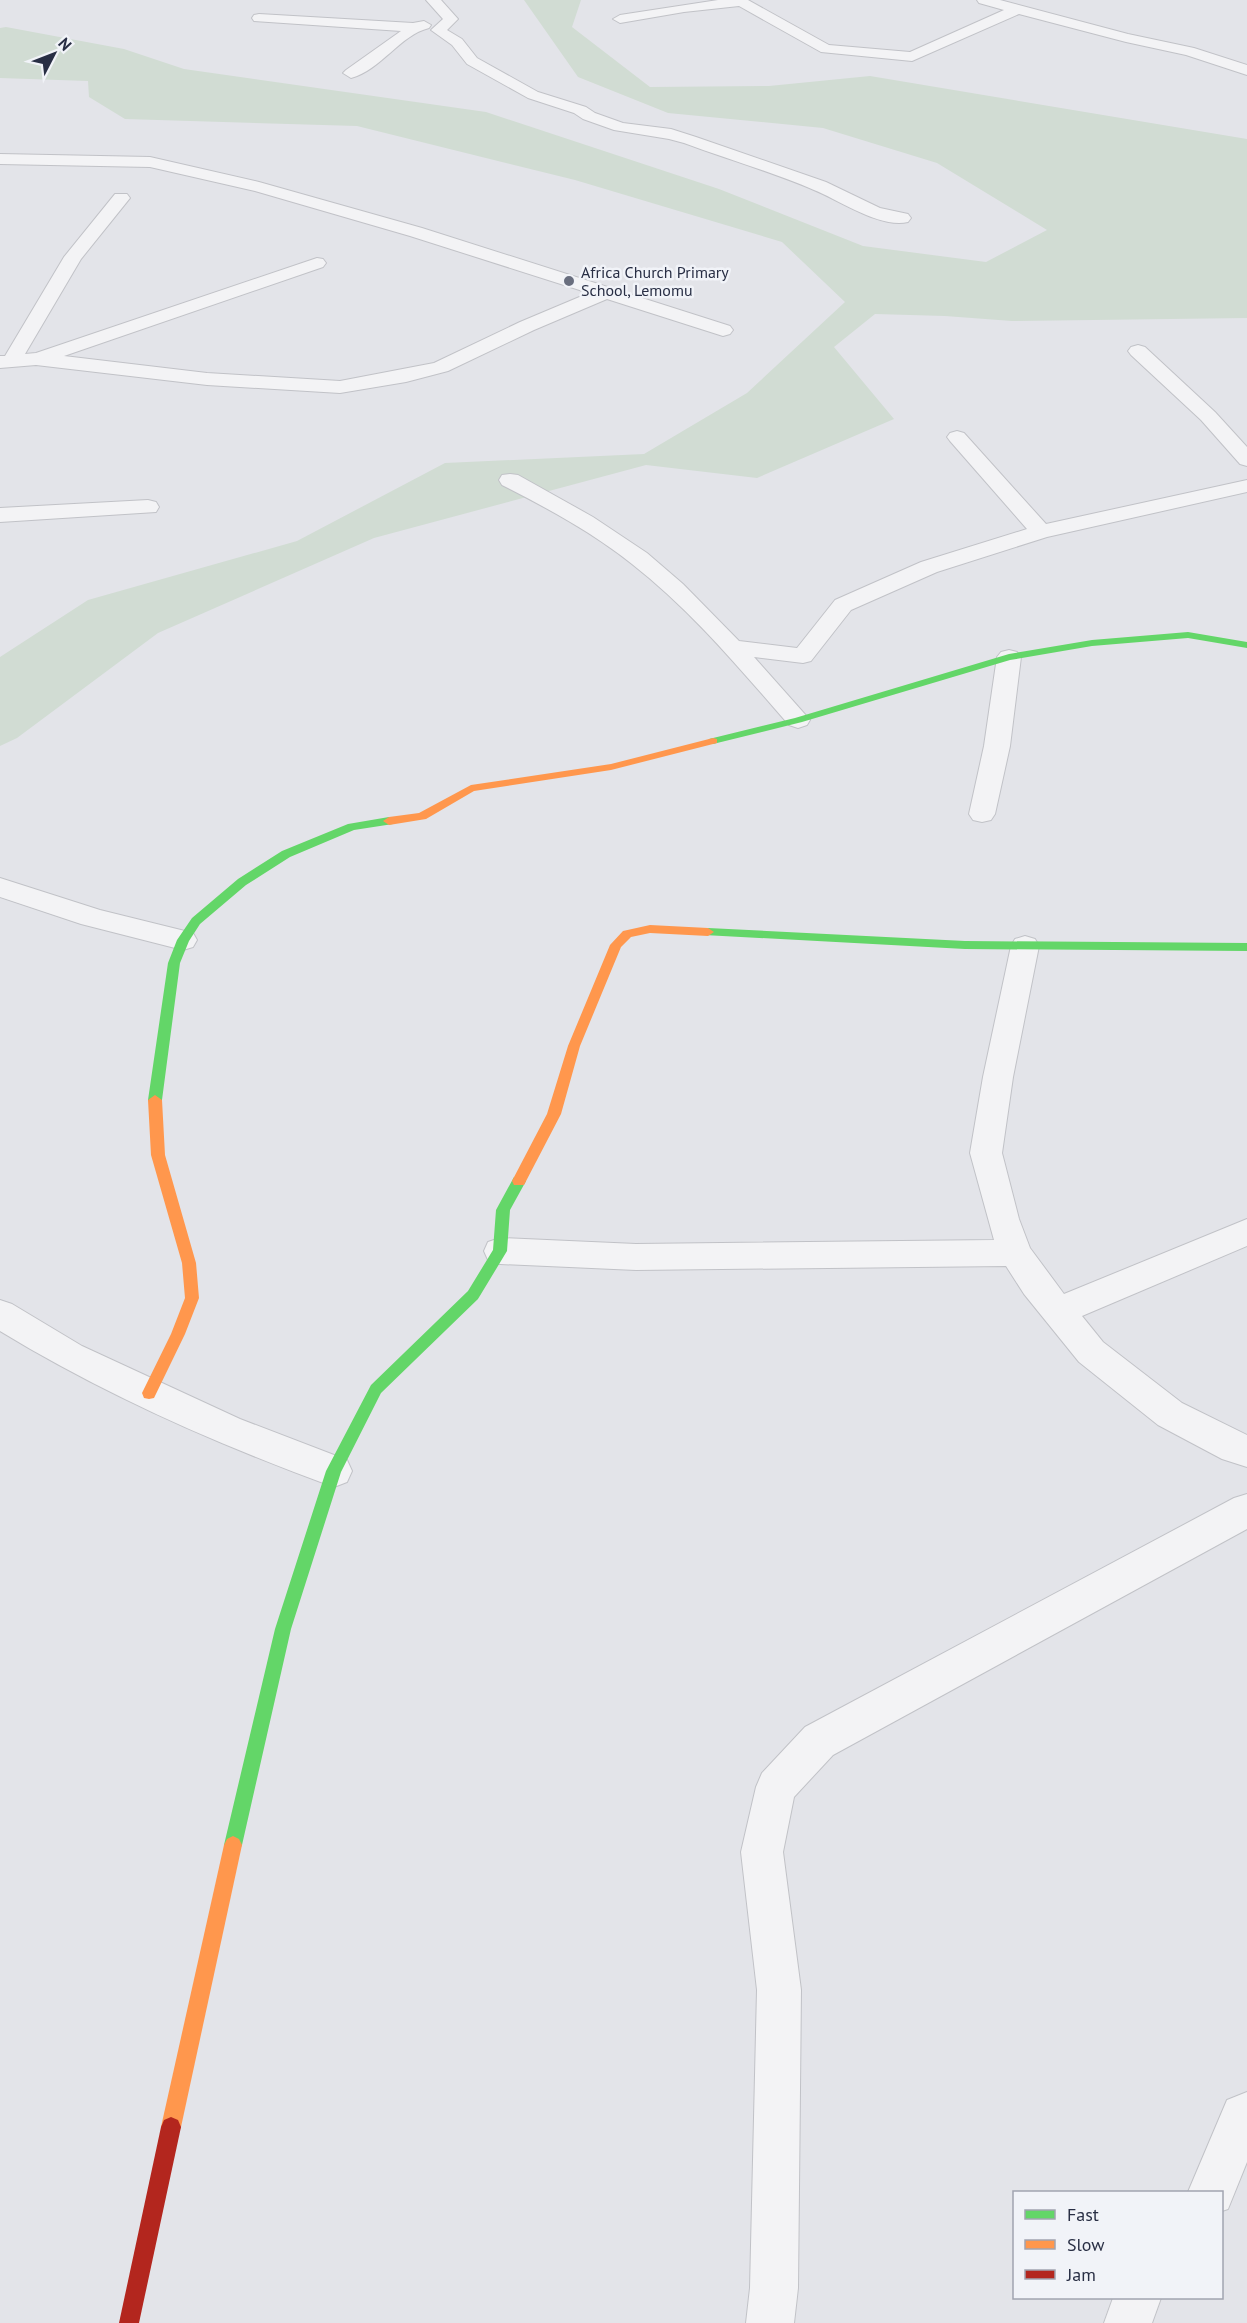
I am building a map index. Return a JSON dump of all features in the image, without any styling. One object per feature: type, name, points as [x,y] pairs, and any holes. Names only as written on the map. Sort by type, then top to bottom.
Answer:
[{"type":"street","points":[[433,0],[451,19]]},
{"type":"street","points":[[984,0],[1188,51],[1247,70]]},
{"type":"street","points":[[620,19],[738,1],[784,24],[826,49],[912,57],[1017,9]]},
{"type":"street","points":[[259,18],[413,27],[451,19]]},
{"type":"street","points":[[451,19],[438,30],[457,42],[472,62],[533,95],[580,110],[589,116],[620,127],[670,134],[690,140],[820,186],[875,212],[902,218]]},
{"type":"street","points":[[351,73],[397,42],[413,27]]},
{"type":"street","points":[[0,159],[150,162],[259,187],[608,292],[723,330]]},
{"type":"street","points":[[5,362],[73,257],[121,198]]},
{"type":"street","points":[[36,359],[317,263]]},
{"type":"street","points":[[5,362],[36,359],[207,379],[340,387],[406,376],[441,367],[527,326],[608,292]]},
{"type":"street","points":[[1138,351],[1208,416],[1247,460]]},
{"type":"street","points":[[957,436],[1041,532]]},
{"type":"street","points":[[510,480],[572,512],[655,571],[733,647],[798,720]]},
{"type":"street","points":[[733,647],[803,656],[843,605],[929,567],[1041,532],[1247,486]]},
{"type":"street","points":[[0,515],[148,507]]},
{"type":"street","points":[[149,1393],[178,1334],[192,1298],[189,1263],[158,1155],[155,1096],[174,963],[183,940],[196,921],[242,882],[286,854],[352,827],[422,816],[471,788],[611,767],[798,720],[1009,657],[1092,643],[1188,635],[1247,645]]},
{"type":"street","points":[[982,814],[997,746],[1009,657]]},
{"type":"street","points":[[0,887],[61,910],[126,928],[183,940]]},
{"type":"street","points":[[129,2323],[205,1969],[283,1629],[334,1471],[376,1389],[473,1295],[500,1251],[503,1210],[554,1114],[574,1046],[616,945],[627,934],[650,929],[1026,946],[1247,947]]},
{"type":"street","points":[[1026,946],[998,1077],[986,1153],[1003,1219],[1015,1253],[1090,1352],[1170,1414],[1235,1449],[1247,1451]]},
{"type":"street","points":[[1058,1311],[1247,1232]]},
{"type":"street","points":[[500,1251],[636,1257],[1015,1253]]},
{"type":"street","points":[[0,1314],[70,1356],[227,1430],[334,1471]]},
{"type":"street","points":[[771,2323],[774,2288],[779,1989],[762,1852],[776,1787],[819,1741],[1247,1510]]},
{"type":"street","points":[[1212,2191],[1243,2116],[1247,2115]]},
{"type":"street","points":[[1128,2323],[1137,2299]]},
{"type":"shaded area","points":[[524,0],[581,0],[572,27],[650,87],[769,86],[870,76],[1247,139],[1247,318],[1012,321],[875,314],[834,347],[894,419],[757,478],[646,465],[374,538],[158,633],[17,738],[0,746],[0,657],[88,600],[297,541],[445,463],[644,454],[747,393],[845,302],[782,242],[575,180],[357,126],[125,119],[89,97],[88,81],[0,78],[0,28],[6,27],[124,49],[184,69],[486,112],[719,189],[863,246],[986,262],[1047,230],[937,163],[823,128],[668,113],[578,77]]},
{"type":"traffic: fast","points":[[713,741],[798,720],[1009,657],[1092,643],[1188,635],[1247,645]]},
{"type":"traffic: fast","points":[[155,1100],[174,963],[183,940],[196,921],[242,882],[286,854],[352,827],[389,821]]},
{"type":"traffic: fast","points":[[708,932],[965,945],[1247,947]]},
{"type":"traffic: fast","points":[[233,1845],[283,1629],[334,1471],[376,1389],[473,1295],[500,1251],[503,1210],[519,1181]]},
{"type":"traffic: slow","points":[[389,821],[422,816],[471,788],[611,767],[713,741]]},
{"type":"traffic: slow","points":[[519,1181],[554,1114],[574,1046],[616,945],[627,934],[650,929],[708,932]]},
{"type":"traffic: slow","points":[[149,1393],[178,1334],[192,1298],[189,1263],[158,1155],[155,1100]]},
{"type":"traffic: slow","points":[[171,2127],[233,1845]]},
{"type":"traffic: jam","points":[[129,2323],[171,2127]]},
{"type":"place","name":"Africa Church Primary School, Lemomu","points":[[569,281]]}]
